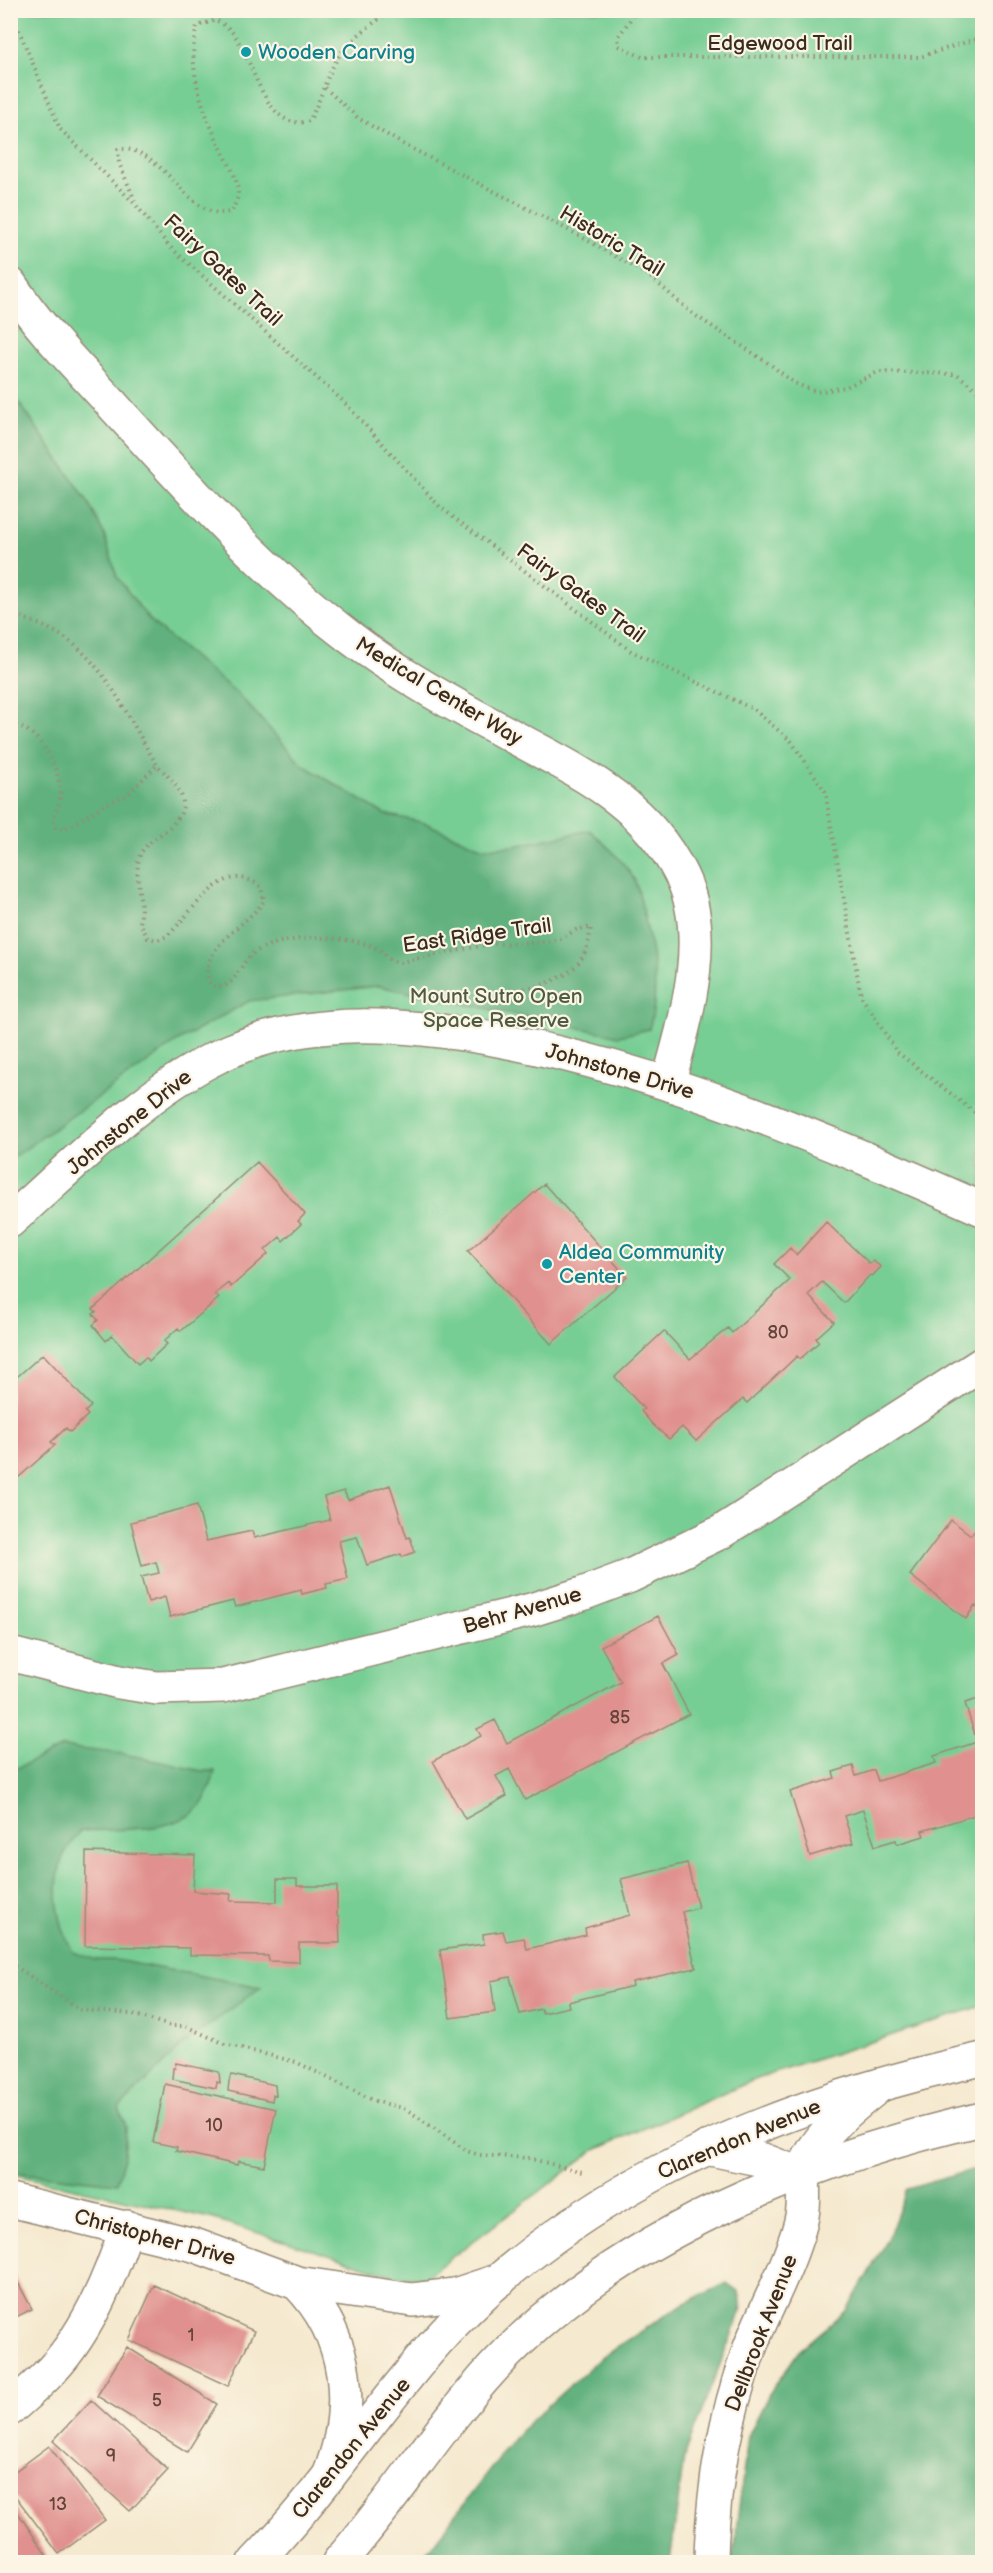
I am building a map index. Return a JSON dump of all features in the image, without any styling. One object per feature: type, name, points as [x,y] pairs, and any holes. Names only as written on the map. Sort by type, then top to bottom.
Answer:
[{"type":"street","name":"Medical Center Way","points":[[10,284],[50,336],[212,514],[302,599],[349,637],[395,669],[500,730],[586,775],[631,808],[661,840],[682,877],[694,917],[695,959],[690,996],[668,1084]]},
{"type":"street","name":"Johnstone Drive","points":[[10,1221],[163,1089],[196,1068],[230,1050],[264,1038],[304,1030],[343,1026],[423,1029],[522,1045],[668,1084],[799,1129],[982,1209]]},
{"type":"street","name":"Behr Avenue","points":[[10,1654],[119,1682],[158,1688],[222,1686],[531,1610],[630,1576],[721,1532],[982,1364]]},
{"type":"street","name":"Clarendon Avenue","points":[[255,2562],[327,2480],[439,2340],[500,2280],[532,2253],[605,2202],[706,2148],[786,2116],[881,2084],[982,2059]]},
{"type":"street","name":"Dellbrook Avenue","points":[[711,2562],[716,2487],[732,2403],[749,2352],[796,2238],[803,2212],[802,2175],[810,2156],[836,2122],[881,2084]]},
{"type":"street","points":[[339,2562],[383,2510],[467,2397],[496,2365],[558,2308],[621,2262],[673,2231],[720,2208],[802,2175],[884,2147],[982,2119]]},
{"type":"street","points":[[706,2148],[763,2160],[802,2175]]},
{"type":"street","name":"Christopher Drive","points":[[10,2200],[194,2245],[297,2283],[412,2300],[455,2295],[500,2280]]},
{"type":"street","points":[[10,2409],[47,2376],[75,2341],[97,2303],[116,2260],[127,2227]]},
{"type":"street","name":"Christopher Drive","points":[[297,2283],[320,2310],[330,2330],[344,2375],[346,2400],[343,2427],[337,2456],[327,2480]]},
{"type":"path","points":[[136,205],[119,163],[118,149],[139,151],[151,158],[207,210],[221,215],[232,211],[238,195],[236,178],[218,143],[193,66],[192,44],[197,26],[216,20],[231,30],[246,52],[260,90],[276,112],[293,123],[309,122],[336,60],[356,37],[391,10]]},
{"type":"path","name":"Edgewood Trail","points":[[637,10],[618,38],[619,46],[642,57],[920,57],[982,37]]},
{"type":"path","points":[[10,22],[18,27],[60,129],[136,205]]},
{"type":"path","name":"Historic Trail","points":[[325,88],[358,118],[580,236],[648,275],[693,314],[771,365],[794,383],[817,392],[846,387],[878,372],[957,374],[982,394]]},
{"type":"path","name":"Fairy Gates Trail","points":[[136,205],[169,246],[344,402],[440,507],[631,651],[753,710],[791,741],[825,791],[861,996],[897,1052],[982,1118]]},
{"type":"path","points":[[10,613],[58,634],[84,653],[111,686],[157,765],[127,795],[106,804],[63,829],[56,827],[53,819],[61,799],[60,785],[55,770],[39,739],[18,724],[10,726]]},
{"type":"path","name":"East Ridge Trail","points":[[157,765],[175,783],[183,795],[185,805],[176,822],[144,848],[140,858],[142,930],[148,938],[158,940],[168,936],[207,894],[219,883],[232,877],[254,882],[261,887],[263,893],[264,901],[259,908],[228,936],[210,958],[207,977],[210,984],[217,987],[226,986],[253,954],[288,940],[315,938],[363,943],[382,951],[392,962],[400,962],[489,944],[547,942],[561,939],[576,930],[591,927],[586,949],[578,964],[568,972],[554,979],[515,991],[474,997]]},
{"type":"path","points":[[10,1963],[81,2010],[132,2014],[171,2026],[185,2026],[225,2044],[296,2062],[375,2101],[406,2109],[467,2151],[479,2155],[528,2158],[586,2173]]},
{"type":"green space","name":"Mount Sutro Open Space Reserve","points":[[11,11],[982,11],[982,2006],[756,2079],[595,2150],[424,2278],[395,2276],[214,2219],[11,2174]]},
{"type":"green space","points":[[11,391],[87,500],[104,534],[117,577],[147,617],[237,693],[303,765],[384,814],[425,823],[483,848],[514,846],[590,830],[608,847],[625,865],[634,879],[646,925],[655,984],[653,1014],[649,1029],[619,1036],[378,986],[249,1001],[178,1041],[11,1159]]},
{"type":"green space","points":[[62,1747],[124,1754],[202,1771],[215,1771],[208,1793],[201,1805],[190,1815],[177,1821],[145,1828],[80,1831],[63,1855],[57,1883],[60,1918],[73,1952],[96,1960],[115,1960],[261,1987],[185,2043],[119,2108],[126,2127],[124,2157],[117,2183],[11,2172],[11,1790],[15,1769]]},
{"type":"green space","points":[[982,2167],[982,2562],[732,2562],[748,2436],[769,2394],[799,2351],[847,2310],[888,2239],[907,2189]]},
{"type":"green space","points":[[727,2283],[739,2292],[742,2308],[684,2457],[670,2562],[419,2562],[519,2432],[599,2359],[683,2304]]},
{"type":"building","points":[[257,1162],[305,1214],[298,1221],[301,1224],[283,1241],[280,1237],[265,1250],[268,1254],[231,1287],[228,1283],[215,1294],[219,1298],[181,1331],[178,1328],[164,1341],[167,1344],[149,1361],[146,1357],[138,1364],[112,1335],[106,1341],[93,1325],[98,1320],[93,1314],[96,1312],[93,1309]]},
{"type":"building","name":"Aldea Community Center","points":[[544,1184],[627,1277],[551,1344],[468,1251]]},
{"type":"building","points":[[826,1222],[870,1264],[873,1261],[881,1267],[872,1276],[870,1275],[844,1303],[822,1282],[808,1295],[834,1322],[816,1338],[819,1342],[800,1359],[797,1356],[747,1403],[743,1399],[696,1441],[682,1427],[669,1439],[652,1424],[641,1411],[644,1409],[615,1377],[664,1331],[690,1359],[728,1328],[732,1333],[790,1280],[774,1264],[790,1248],[796,1255]]},
{"type":"building","points":[[43,1354],[91,1406],[85,1412],[88,1415],[70,1432],[66,1428],[51,1442],[55,1445],[19,1477],[16,1474],[10,1478],[10,1383]]},
{"type":"building","points":[[390,1485],[407,1538],[410,1537],[415,1552],[367,1565],[357,1537],[339,1541],[348,1579],[326,1584],[327,1588],[302,1594],[301,1590],[235,1607],[233,1601],[170,1617],[165,1597],[148,1602],[141,1577],[159,1573],[156,1562],[142,1566],[131,1522],[197,1505],[206,1541],[252,1531],[254,1538],[330,1520],[324,1497],[344,1491],[348,1500]]},
{"type":"building","points":[[951,1520],[971,1535],[982,1521],[982,1611],[975,1605],[966,1619],[910,1575]]},
{"type":"building","points":[[658,1616],[679,1655],[663,1664],[689,1714],[525,1800],[509,1769],[496,1776],[507,1796],[465,1819],[433,1761],[481,1736],[477,1729],[495,1720],[507,1743],[621,1682],[601,1646]]},
{"type":"building","points":[[982,1698],[982,1813],[922,1831],[924,1836],[897,1844],[896,1840],[875,1846],[863,1810],[844,1816],[853,1843],[810,1856],[790,1792],[835,1778],[833,1772],[853,1766],[856,1776],[874,1770],[878,1781],[936,1763],[934,1756],[977,1742],[965,1703]]},
{"type":"building","points":[[86,1852],[195,1855],[193,1891],[231,1894],[230,1901],[277,1902],[277,1879],[297,1879],[297,1886],[337,1886],[340,1943],[299,1943],[299,1962],[269,1961],[268,1956],[190,1955],[190,1948],[85,1946]]},
{"type":"building","points":[[687,1863],[698,1908],[682,1912],[696,1968],[632,1982],[633,1986],[568,2002],[569,2007],[542,2013],[541,2009],[520,2014],[510,1977],[491,1981],[495,2012],[450,2018],[440,1950],[484,1944],[483,1934],[503,1931],[506,1941],[524,1938],[527,1949],[586,1935],[585,1928],[630,1915],[621,1879]]},
{"type":"building","points":[[176,2063],[219,2072],[220,2083],[217,2082],[216,2088],[172,2079]]},
{"type":"building","points":[[232,2075],[275,2085],[276,2096],[273,2095],[272,2101],[228,2091]]},
{"type":"building","points":[[165,2084],[276,2109],[264,2166],[238,2161],[237,2165],[176,2151],[177,2147],[153,2142]]},
{"type":"building","points":[[13,2273],[32,2309],[10,2320],[10,2274]]},
{"type":"building","points":[[154,2285],[254,2331],[228,2386],[129,2340]]},
{"type":"building","points":[[127,2347],[217,2404],[187,2452],[97,2396]]},
{"type":"building","points":[[91,2400],[168,2470],[130,2511],[53,2441]]},
{"type":"building","points":[[49,2446],[105,2520],[59,2554],[10,2489],[10,2475]]},
{"type":"building","points":[[10,2501],[47,2556],[38,2562],[10,2562]]},
{"type":"place","name":"Wooden Carving","points":[[246,52]]},
{"type":"place","name":"Aldea Community Center","points":[[547,1264]]}]
